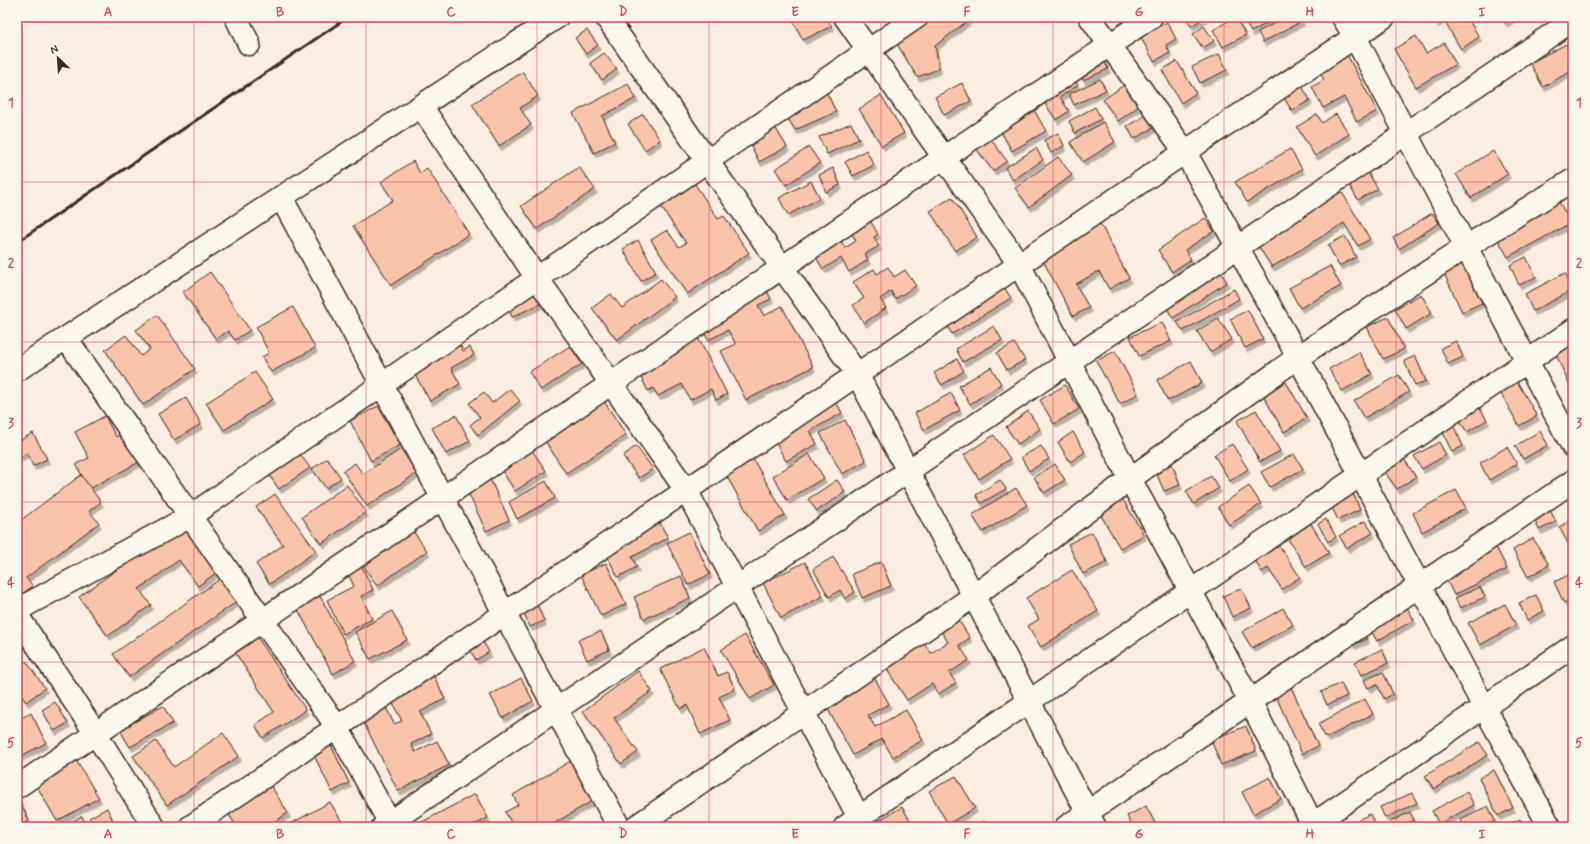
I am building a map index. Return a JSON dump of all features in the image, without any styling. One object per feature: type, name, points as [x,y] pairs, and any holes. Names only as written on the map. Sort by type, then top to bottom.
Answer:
[{"type":"street","points":[[236,17],[249,44]]},
{"type":"street","points":[[17,370],[557,17]]},
{"type":"street","points":[[606,17],[857,374],[1091,820]]},
{"type":"street","points":[[845,17],[1019,264],[1130,479],[1250,701],[1312,826],[1573,646]]},
{"type":"street","points":[[17,610],[189,517],[917,17]]},
{"type":"street","points":[[1090,17],[1185,152],[1298,357],[1360,476],[1550,827]]},
{"type":"street","points":[[17,787],[1151,17]]},
{"type":"street","points":[[1343,17],[1573,447]]},
{"type":"street","points":[[190,827],[1384,17]]},
{"type":"street","points":[[66,338],[189,517],[337,727],[388,826],[556,710],[1573,20]]},
{"type":"street","points":[[421,106],[537,278],[686,490],[803,712],[856,824],[1029,701],[1573,330]]},
{"type":"street","points":[[635,827],[974,596],[1130,479],[1298,357],[1466,247],[1573,180]]},
{"type":"street","points":[[281,197],[619,827]]},
{"type":"street","points":[[1066,827],[1091,820],[1250,701],[1573,481]]},
{"type":"street","points":[[17,615],[96,734],[154,827]]},
{"type":"building","points":[[791,17],[825,17],[832,26],[803,40]]},
{"type":"building","points":[[925,17],[971,18],[935,46],[939,69],[917,77],[896,42]]},
{"type":"building","points":[[1186,17],[1206,17],[1191,26]]},
{"type":"building","points":[[1235,17],[1246,35],[1223,47],[1213,30]]},
{"type":"building","points":[[1257,17],[1278,17],[1251,32],[1246,23]]},
{"type":"building","points":[[1286,17],[1300,17],[1302,21],[1263,42],[1258,32]]},
{"type":"building","points":[[1433,17],[1467,17],[1479,37],[1461,49],[1443,19],[1436,23]]},
{"type":"building","points":[[1501,17],[1515,17],[1505,23]]},
{"type":"building","points":[[1167,22],[1176,39],[1166,45],[1170,53],[1154,61],[1140,36]]},
{"type":"building","points":[[1204,26],[1214,41],[1203,48],[1193,34]]},
{"type":"building","points":[[587,30],[598,45],[586,54],[575,38]]},
{"type":"building","points":[[1416,36],[1426,53],[1444,43],[1456,64],[1416,87],[1394,49]]},
{"type":"building","points":[[1566,44],[1573,57],[1573,70],[1543,87],[1530,63]]},
{"type":"building","points":[[1344,49],[1377,111],[1357,122],[1344,97],[1323,108],[1312,87],[1324,80],[1316,64]]},
{"type":"building","points":[[604,53],[617,69],[602,80],[590,63]]},
{"type":"building","points":[[1219,54],[1227,70],[1200,83],[1192,67]]},
{"type":"building","points":[[1103,58],[1108,69],[1083,80],[1079,69]]},
{"type":"building","points":[[1177,61],[1196,93],[1181,103],[1162,70]]},
{"type":"building","points":[[1293,71],[1310,100],[1292,111],[1274,81]]},
{"type":"building","points":[[523,72],[538,96],[520,108],[531,125],[499,146],[472,104]]},
{"type":"building","points":[[1073,77],[1078,85],[1060,97],[1069,111],[1056,120],[1041,97]]},
{"type":"building","points":[[1100,79],[1106,90],[1074,105],[1069,94]]},
{"type":"building","points":[[962,83],[971,101],[944,115],[935,97]]},
{"type":"building","points":[[628,84],[636,98],[602,116],[615,142],[594,153],[573,113]]},
{"type":"building","points":[[1124,85],[1139,106],[1118,121],[1103,100]]},
{"type":"building","points":[[826,91],[836,112],[795,130],[786,115]]},
{"type":"building","points":[[881,95],[904,133],[882,146],[859,109]]},
{"type":"building","points":[[1030,103],[1046,131],[1012,151],[996,123]]},
{"type":"building","points":[[1095,107],[1101,119],[1075,133],[1069,121]]},
{"type":"building","points":[[643,114],[660,140],[645,150],[628,124]]},
{"type":"building","points":[[1148,114],[1155,127],[1134,139],[1127,126]]},
{"type":"building","points":[[1317,114],[1322,123],[1336,114],[1349,134],[1315,156],[1297,127]]},
{"type":"building","points":[[770,119],[787,147],[759,162],[746,135]]},
{"type":"building","points":[[1103,122],[1115,142],[1083,162],[1070,142]]},
{"type":"building","points":[[851,123],[859,139],[827,154],[819,137]]},
{"type":"building","points":[[1058,133],[1064,146],[1051,153],[1044,140]]},
{"type":"building","points":[[990,138],[1007,161],[993,171],[976,148]]},
{"type":"building","points":[[809,147],[820,163],[786,185],[775,169]]},
{"type":"building","points":[[1036,148],[1043,160],[1013,180],[1005,168]]},
{"type":"building","points":[[1290,149],[1302,169],[1247,202],[1235,182]]},
{"type":"building","points":[[866,150],[874,165],[853,176],[845,162]]},
{"type":"building","points":[[1493,151],[1508,174],[1471,198],[1456,174]]},
{"type":"building","points":[[1058,157],[1072,175],[1029,207],[1015,188]]},
{"type":"building","points":[[413,161],[420,173],[427,168],[469,234],[391,285],[353,226],[393,200],[381,182]]},
{"type":"building","points":[[579,167],[595,189],[537,229],[521,206]]},
{"type":"building","points":[[833,168],[840,185],[826,192],[819,175]]},
{"type":"building","points":[[1367,171],[1378,189],[1358,200],[1347,181]]},
{"type":"building","points":[[689,175],[718,219],[724,216],[749,253],[687,294],[651,240],[667,230],[679,247],[686,243],[655,198]]},
{"type":"building","points":[[811,181],[820,198],[788,215],[779,198]]},
{"type":"building","points":[[1340,189],[1370,239],[1358,246],[1344,223],[1272,267],[1255,241]]},
{"type":"building","points":[[952,197],[977,237],[955,251],[930,211]]},
{"type":"building","points":[[1558,200],[1571,223],[1508,257],[1495,234]]},
{"type":"building","points":[[1094,212],[1129,278],[1109,289],[1099,271],[1076,284],[1089,308],[1073,316],[1034,244]]},
{"type":"building","points":[[1432,213],[1439,223],[1399,249],[1393,238]]},
{"type":"building","points":[[868,217],[878,234],[874,237],[879,246],[865,254],[868,260],[849,272],[841,258],[823,269],[814,254],[840,239],[845,248],[856,241],[849,228]]},
{"type":"building","points":[[1205,218],[1214,231],[1185,250],[1191,259],[1172,272],[1158,250]]},
{"type":"building","points":[[1345,236],[1356,257],[1339,266],[1328,245]]},
{"type":"building","points":[[638,240],[656,272],[641,281],[623,249]]},
{"type":"building","points":[[1526,257],[1536,277],[1519,285],[1510,265]]},
{"type":"building","points":[[1462,261],[1482,303],[1462,312],[1443,271]]},
{"type":"building","points":[[1330,266],[1341,286],[1300,308],[1289,288]]},
{"type":"building","points":[[888,267],[894,277],[905,270],[916,286],[895,299],[891,291],[880,299],[886,308],[864,323],[853,305],[864,298],[853,282],[874,269],[877,274]]},
{"type":"building","points":[[1220,271],[1227,282],[1173,318],[1166,307]]},
{"type":"building","points":[[210,272],[250,330],[235,340],[228,331],[216,339],[183,292]]},
{"type":"building","points":[[1565,273],[1573,290],[1533,311],[1525,294]]},
{"type":"building","points":[[997,276],[1011,298],[952,334],[939,312]]},
{"type":"building","points":[[661,279],[675,297],[617,340],[592,308],[611,294],[622,308]]},
{"type":"building","points":[[531,283],[540,304],[512,317],[502,295]]},
{"type":"building","points":[[763,283],[771,299],[758,305],[764,316],[782,306],[813,367],[746,400],[721,351],[736,344],[728,330],[708,340],[700,323]]},
{"type":"building","points":[[1234,289],[1239,299],[1183,331],[1177,322]]},
{"type":"building","points":[[1421,294],[1432,313],[1406,329],[1395,309]]},
{"type":"building","points":[[293,307],[315,348],[271,372],[262,357],[269,353],[256,327]]},
{"type":"building","points":[[1248,310],[1263,339],[1245,348],[1230,319]]},
{"type":"building","points":[[157,315],[195,369],[143,405],[105,350],[126,335],[141,356],[150,349],[136,330]]},
{"type":"building","points":[[1388,317],[1404,349],[1383,359],[1367,327]]},
{"type":"building","points":[[1218,318],[1232,339],[1210,352],[1197,331]]},
{"type":"building","points":[[1162,322],[1171,341],[1139,356],[1130,337]]},
{"type":"building","points":[[994,326],[1002,340],[963,362],[956,349]]},
{"type":"building","points":[[697,336],[727,394],[716,400],[711,389],[690,400],[682,384],[658,396],[653,388],[648,391],[636,367]]},
{"type":"building","points":[[457,339],[463,351],[470,347],[474,355],[451,368],[460,384],[430,401],[410,366]]},
{"type":"building","points":[[1456,341],[1463,357],[1448,364],[1441,348]]},
{"type":"building","points":[[1014,343],[1025,360],[1007,370],[997,353]]},
{"type":"building","points":[[1573,345],[1573,383],[1569,384],[1555,352]]},
{"type":"building","points":[[570,346],[582,364],[541,390],[529,372]]},
{"type":"building","points":[[1115,351],[1138,394],[1120,404],[1096,361]]},
{"type":"building","points":[[1359,352],[1372,374],[1342,391],[1329,369]]},
{"type":"building","points":[[1415,356],[1426,381],[1415,385],[1404,361]]},
{"type":"building","points":[[957,359],[964,371],[942,385],[934,373]]},
{"type":"building","points":[[1191,361],[1202,383],[1168,401],[1157,380]]},
{"type":"building","points":[[991,367],[1001,384],[970,404],[959,386]]},
{"type":"building","points":[[255,372],[273,399],[224,430],[206,403]]},
{"type":"building","points":[[1399,375],[1409,392],[1364,418],[1354,401]]},
{"type":"building","points":[[1515,378],[1537,416],[1519,426],[1498,388]]},
{"type":"building","points":[[1286,382],[1307,418],[1284,432],[1263,395]]},
{"type":"building","points":[[1065,385],[1079,409],[1054,424],[1040,400]]},
{"type":"building","points":[[510,389],[520,401],[478,435],[470,425],[480,417],[469,403],[484,392],[492,403]]},
{"type":"building","points":[[598,392],[626,435],[566,473],[540,433]]},
{"type":"building","points":[[951,393],[960,410],[924,430],[915,413]]},
{"type":"building","points":[[832,395],[842,413],[810,431],[817,444],[786,461],[771,434]]},
{"type":"building","points":[[186,398],[201,424],[174,440],[158,414]]},
{"type":"building","points":[[1477,404],[1487,420],[1467,432],[1457,416]]},
{"type":"building","points":[[378,406],[400,445],[371,461],[350,421]]},
{"type":"building","points":[[1256,410],[1280,451],[1260,462],[1237,421]]},
{"type":"building","points":[[1028,411],[1040,429],[1018,444],[1006,427]]},
{"type":"building","points":[[456,415],[470,441],[446,454],[432,428]]},
{"type":"building","points":[[105,416],[116,437],[126,432],[141,461],[89,489],[76,464],[89,458],[75,432]]},
{"type":"building","points":[[845,420],[866,461],[842,474],[820,433]]},
{"type":"building","points":[[1454,427],[1463,446],[1452,452],[1443,433]]},
{"type":"building","points":[[1540,431],[1548,445],[1523,459],[1515,446]]},
{"type":"building","points":[[1073,432],[1085,452],[1070,462],[1058,442]]},
{"type":"building","points":[[33,433],[47,459],[33,466],[27,453],[17,459],[17,442]]},
{"type":"building","points":[[994,435],[1010,459],[979,479],[964,455]]},
{"type":"building","points":[[526,441],[546,471],[515,491],[496,461]]},
{"type":"building","points":[[1439,442],[1446,455],[1422,469],[1414,456]]},
{"type":"building","points":[[293,444],[310,468],[279,489],[263,466]]},
{"type":"building","points":[[1232,444],[1248,469],[1230,481],[1214,455]]},
{"type":"building","points":[[636,446],[653,469],[639,478],[623,456]]},
{"type":"building","points":[[1041,446],[1049,459],[1029,471],[1021,457]]},
{"type":"building","points":[[1507,447],[1517,464],[1489,480],[1480,463]]},
{"type":"building","points":[[401,449],[417,473],[367,506],[343,471],[355,463],[363,474]]},
{"type":"building","points":[[749,452],[785,515],[758,531],[722,468]]},
{"type":"building","points":[[809,454],[824,478],[787,500],[773,476]]},
{"type":"building","points":[[1294,454],[1303,469],[1270,487],[1261,472]]},
{"type":"building","points":[[327,458],[341,478],[326,488],[312,469]]},
{"type":"building","points":[[1404,459],[1416,477],[1397,489],[1385,472]]},
{"type":"building","points":[[1055,464],[1065,480],[1044,493],[1034,477]]},
{"type":"building","points":[[1172,464],[1180,485],[1164,491],[1155,470]]},
{"type":"building","points":[[81,475],[101,502],[89,511],[99,523],[26,578],[33,586],[18,597],[17,523]]},
{"type":"building","points":[[488,475],[509,520],[486,531],[465,486]]},
{"type":"building","points":[[1211,476],[1219,488],[1194,504],[1186,491]]},
{"type":"building","points":[[837,480],[845,492],[817,511],[808,499]]},
{"type":"building","points":[[1000,480],[1006,489],[981,503],[976,495]]},
{"type":"building","points":[[546,481],[555,498],[517,519],[509,502]]},
{"type":"building","points":[[347,485],[366,512],[321,544],[302,517]]},
{"type":"building","points":[[1249,486],[1261,504],[1229,525],[1218,507]]},
{"type":"building","points":[[1016,488],[1027,505],[983,532],[972,515]]},
{"type":"building","points":[[1456,490],[1466,508],[1422,532],[1413,513]]},
{"type":"building","points":[[1352,491],[1360,510],[1338,520],[1329,501]]},
{"type":"building","points":[[275,494],[316,551],[270,584],[256,564],[283,545],[256,507]]},
{"type":"building","points":[[1122,498],[1144,535],[1120,548],[1099,512]]},
{"type":"building","points":[[1548,506],[1556,522],[1539,530],[1532,514]]},
{"type":"building","points":[[654,512],[668,538],[632,557],[637,567],[618,577],[599,541]]},
{"type":"building","points":[[1308,519],[1329,553],[1306,567],[1285,534]]},
{"type":"building","points":[[1326,519],[1336,537],[1328,542],[1318,524]]},
{"type":"building","points":[[1573,519],[1573,552],[1559,527]]},
{"type":"building","points":[[184,521],[220,570],[198,586],[179,560],[139,589],[151,605],[108,636],[79,597]]},
{"type":"building","points":[[1365,521],[1373,533],[1347,548],[1339,536]]},
{"type":"building","points":[[411,528],[427,551],[377,586],[361,562]]},
{"type":"building","points":[[689,532],[710,574],[688,585],[667,543]]},
{"type":"building","points":[[1092,532],[1107,562],[1083,574],[1068,544]]},
{"type":"building","points":[[1533,538],[1549,565],[1528,577],[1513,550]]},
{"type":"building","points":[[1493,541],[1507,569],[1454,595],[1440,566]]},
{"type":"building","points":[[1278,544],[1300,577],[1282,589],[1268,568],[1262,572],[1254,559]]},
{"type":"building","points":[[833,557],[855,592],[845,599],[840,590],[829,597],[813,569]]},
{"type":"building","points":[[805,562],[823,596],[781,618],[763,583]]},
{"type":"building","points":[[881,562],[891,586],[862,598],[852,574]]},
{"type":"building","points":[[606,563],[626,604],[601,616],[581,575]]},
{"type":"building","points":[[362,567],[373,590],[361,596],[372,619],[343,634],[327,600],[354,586],[348,574]]},
{"type":"building","points":[[1072,570],[1098,611],[1041,647],[1028,626],[1039,619],[1026,598]]},
{"type":"building","points":[[1573,573],[1573,599],[1564,603],[1554,582]]},
{"type":"building","points":[[681,576],[690,598],[644,619],[634,597]]},
{"type":"building","points":[[223,577],[239,600],[129,677],[113,654]]},
{"type":"building","points":[[1480,587],[1485,597],[1460,608],[1455,598]]},
{"type":"building","points":[[1241,588],[1251,608],[1232,617],[1223,596]]},
{"type":"building","points":[[533,595],[544,621],[530,627],[519,602]]},
{"type":"building","points":[[1536,595],[1544,611],[1527,620],[1519,603]]},
{"type":"building","points":[[320,596],[355,661],[333,674],[297,608]]},
{"type":"building","points":[[1405,604],[1414,620],[1377,641],[1369,626]]},
{"type":"building","points":[[1505,604],[1516,625],[1480,645],[1468,623]]},
{"type":"building","points":[[950,607],[970,638],[959,645],[969,660],[949,673],[956,683],[938,694],[932,684],[907,700],[880,659],[918,634],[931,653],[948,642],[933,618]]},
{"type":"building","points":[[1283,608],[1293,625],[1252,648],[1242,632]]},
{"type":"building","points":[[392,611],[407,640],[370,659],[355,632]]},
{"type":"building","points":[[601,631],[609,650],[587,660],[578,640]]},
{"type":"building","points":[[1363,631],[1367,639],[1353,645],[1349,637]]},
{"type":"building","points":[[478,633],[489,652],[476,660],[464,640]]},
{"type":"building","points":[[256,635],[306,710],[263,738],[255,725],[274,712],[233,649]]},
{"type":"building","points":[[745,635],[774,685],[750,699],[721,650]]},
{"type":"building","points":[[704,647],[718,676],[727,672],[735,689],[719,697],[730,720],[700,734],[687,705],[680,709],[660,669]]},
{"type":"building","points":[[1382,649],[1388,663],[1361,675],[1355,662]]},
{"type":"building","points":[[26,661],[45,688],[26,702],[17,689],[17,667]]},
{"type":"building","points":[[867,664],[889,704],[868,715],[875,727],[906,710],[923,740],[893,757],[882,739],[853,755],[818,691]]},
{"type":"building","points":[[638,671],[652,691],[614,718],[638,752],[621,764],[583,711]]},
{"type":"building","points":[[432,672],[445,699],[420,712],[431,734],[411,744],[415,752],[437,741],[449,765],[398,791],[360,715],[384,704],[394,724],[402,721],[388,694]]},
{"type":"building","points":[[1383,672],[1393,694],[1384,699],[1377,684],[1368,688],[1364,680]]},
{"type":"building","points":[[521,678],[533,701],[503,718],[490,695]]},
{"type":"building","points":[[1341,683],[1347,696],[1327,705],[1321,692]]},
{"type":"building","points":[[1290,685],[1318,746],[1302,754],[1274,692]]},
{"type":"building","points":[[1365,699],[1373,714],[1326,738],[1318,724]]},
{"type":"building","points":[[55,702],[68,723],[54,731],[42,710]]},
{"type":"building","points":[[163,706],[173,723],[130,747],[120,730]]},
{"type":"building","points":[[31,713],[46,743],[17,758],[17,720]]},
{"type":"building","points":[[1246,726],[1256,751],[1221,765],[1211,740]]},
{"type":"building","points":[[223,733],[239,756],[167,805],[133,756],[156,741],[174,767]]},
{"type":"building","points":[[326,735],[349,783],[332,792],[308,743]]},
{"type":"building","points":[[1479,742],[1488,755],[1434,789],[1425,776]]},
{"type":"building","points":[[576,758],[599,797],[548,827],[514,827],[505,812],[518,805],[513,795]]},
{"type":"building","points":[[76,760],[99,798],[57,821],[35,783]]},
{"type":"building","points":[[1494,770],[1513,808],[1498,816],[1479,778]]},
{"type":"building","points":[[956,776],[975,808],[948,824],[929,791]]},
{"type":"building","points":[[1270,777],[1281,799],[1253,814],[1242,792]]},
{"type":"building","points":[[269,783],[288,813],[267,827],[237,827],[226,810]]},
{"type":"building","points":[[1467,792],[1474,805],[1439,824],[1432,811]]},
{"type":"building","points":[[1412,793],[1417,803],[1385,818],[1380,807]]},
{"type":"building","points":[[475,794],[488,818],[470,827],[425,827],[422,822]]},
{"type":"building","points":[[19,799],[29,821],[17,827],[17,800]]},
{"type":"building","points":[[330,802],[345,827],[285,827]]},
{"type":"building","points":[[1146,806],[1157,827],[1133,827],[1127,816]]},
{"type":"building","points":[[1488,806],[1495,821],[1481,827],[1463,827],[1460,819]]},
{"type":"building","points":[[902,807],[914,827],[879,827],[876,822]]},
{"type":"building","points":[[107,808],[116,827],[94,827],[89,818]]},
{"type":"building","points":[[1410,812],[1414,820],[1401,827],[1393,827],[1390,822]]},
{"type":"building","points":[[1370,814],[1376,827],[1352,827],[1350,824]]},
{"type":"building","points":[[82,816],[87,827],[62,827]]},
{"type":"building","points":[[1520,819],[1525,827],[1508,826]]},
{"type":"building","points":[[984,821],[989,827],[977,827]]},
{"type":"railway","points":[[17,242],[348,17]]}]
